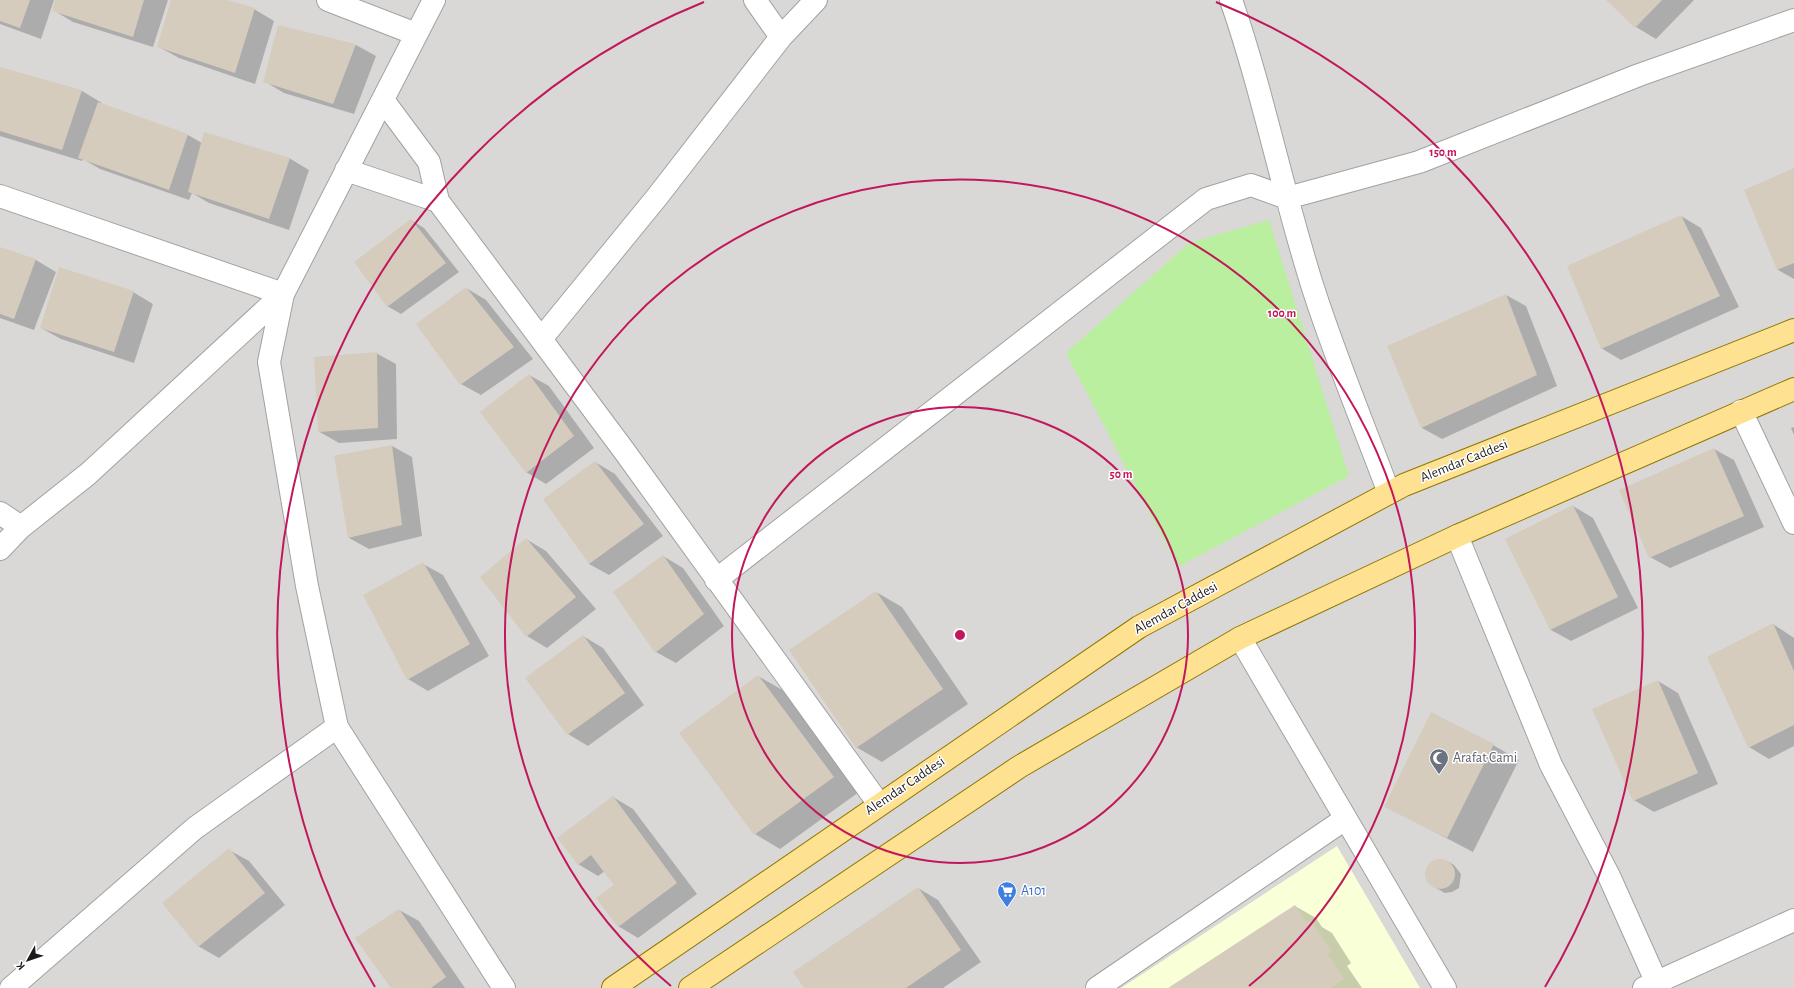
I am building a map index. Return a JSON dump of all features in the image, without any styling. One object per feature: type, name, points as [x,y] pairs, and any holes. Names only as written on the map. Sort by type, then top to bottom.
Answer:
[{"type":"main road","name":"Alemdar Caddesi","points":[[613,988],[1139,627],[1412,482],[1794,330]]},
{"type":"main road","points":[[690,988],[1020,767],[1240,638],[1457,536],[1794,389]]},
{"type":"street","points":[[328,0],[416,34]]},
{"type":"street","points":[[434,0],[283,294],[269,362],[307,586],[337,727],[504,988]]},
{"type":"street","points":[[755,0],[781,37]]},
{"type":"street","points":[[541,339],[657,197],[781,37],[816,0]]},
{"type":"street","points":[[1231,0],[1248,50],[1287,198],[1314,292],[1389,493]]},
{"type":"street","points":[[716,580],[1206,199],[1251,185],[1287,198],[1419,162],[1639,75],[1794,20]]},
{"type":"street","points":[[383,100],[429,162],[438,201],[541,339],[879,804]]},
{"type":"street","points":[[346,170],[438,201]]},
{"type":"street","points":[[0,196],[283,294]]},
{"type":"street","points":[[0,549],[21,527],[88,474],[283,294]]},
{"type":"street","points":[[1741,411],[1794,523]]},
{"type":"street","points":[[0,514],[21,527]]},
{"type":"street","points":[[1457,536],[1551,765],[1609,876],[1650,984],[1794,920]]},
{"type":"street","points":[[1240,638],[1445,988]]},
{"type":"street","points":[[11,988],[195,828],[337,727]]},
{"type":"street","points":[[1097,988],[1345,819]]},
{"type":"shaded area","points":[[0,0],[1794,0],[1794,988],[0,988]]},
{"type":"shaded area","points":[[1337,846],[1420,988],[1121,988]]},
{"type":"green space","points":[[1269,220],[1349,476],[1178,567],[1066,353],[1189,243]]},
{"type":"building","points":[[0,0],[30,0],[20,28],[0,21]]},
{"type":"building","points":[[55,0],[144,0],[133,37],[52,11]]},
{"type":"building","points":[[171,0],[228,0],[255,8],[235,73],[157,47]]},
{"type":"building","points":[[1606,0],[1662,0],[1635,28]]},
{"type":"building","points":[[278,25],[356,44],[333,104],[263,82]]},
{"type":"building","points":[[0,67],[82,90],[62,150],[0,131]]},
{"type":"building","points":[[98,102],[188,134],[169,190],[78,158]]},
{"type":"building","points":[[204,132],[290,158],[269,219],[188,192]]},
{"type":"building","points":[[1794,168],[1794,263],[1777,270],[1744,190]]},
{"type":"building","points":[[1681,215],[1720,296],[1601,349],[1567,266]]},
{"type":"building","points":[[411,219],[446,263],[387,307],[354,262]]},
{"type":"building","points":[[0,247],[36,259],[14,319],[0,314]]},
{"type":"building","points":[[59,267],[134,291],[114,352],[40,328]]},
{"type":"building","points":[[466,287],[514,347],[460,385],[416,324]]},
{"type":"building","points":[[1506,294],[1537,375],[1421,428],[1387,346]]},
{"type":"building","points":[[377,352],[378,428],[318,432],[314,357]]},
{"type":"building","points":[[529,374],[574,436],[526,473],[480,412]]},
{"type":"building","points":[[392,445],[402,525],[348,538],[334,456]]},
{"type":"building","points":[[1714,448],[1744,516],[1649,558],[1619,490]]},
{"type":"building","points":[[595,461],[644,524],[589,564],[543,499]]},
{"type":"building","points":[[1573,505],[1618,597],[1550,630],[1505,539]]},
{"type":"building","points":[[526,538],[576,597],[526,637],[480,577]]},
{"type":"building","points":[[663,555],[704,614],[655,653],[613,592]]},
{"type":"building","points":[[423,562],[470,644],[407,680],[363,595]]},
{"type":"building","points":[[876,591],[943,689],[856,748],[789,650]]},
{"type":"building","points":[[1773,623],[1794,671],[1794,725],[1748,748],[1707,657]]},
{"type":"building","points":[[583,635],[625,693],[567,735],[525,678]]},
{"type":"building","points":[[758,675],[834,777],[754,835],[679,733]]},
{"type":"building","points":[[1658,680],[1698,773],[1633,801],[1592,709]]},
{"type":"building","name":"Arafat Cami","points":[[1431,712],[1494,744],[1447,838],[1384,807]]},
{"type":"building","points":[[613,796],[677,883],[618,927],[596,898],[614,885],[591,855],[578,865],[557,838]]},
{"type":"building","points":[[229,848],[265,893],[198,947],[162,903]]},
{"type":"building","points":[[1440,859],[1451,863],[1455,874],[1451,885],[1440,889],[1429,885],[1425,874],[1429,863]]},
{"type":"building","points":[[918,887],[961,950],[906,988],[804,988],[793,972]]},
{"type":"building","points":[[1295,905],[1307,923],[1311,920],[1332,952],[1328,954],[1344,979],[1331,988],[1168,988]]},
{"type":"building","points":[[399,909],[446,977],[431,988],[391,988],[355,938]]},
{"type":"place","name":"Arafat Cami","points":[[1439,775]]},
{"type":"place","name":"A101","points":[[1007,908]]}]
